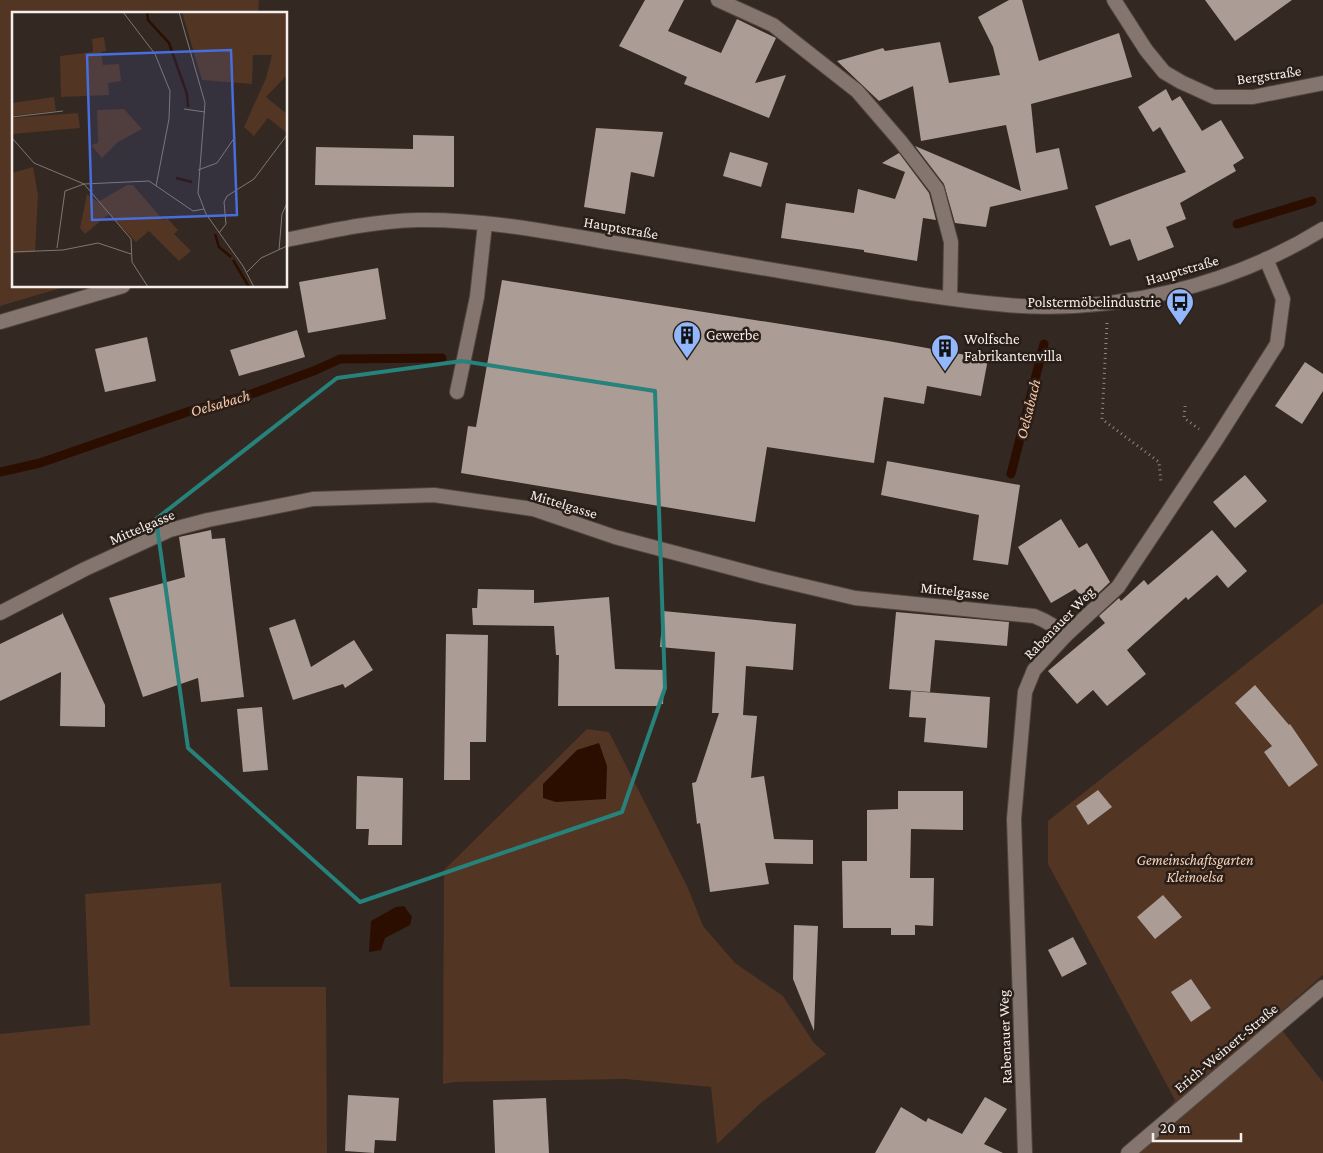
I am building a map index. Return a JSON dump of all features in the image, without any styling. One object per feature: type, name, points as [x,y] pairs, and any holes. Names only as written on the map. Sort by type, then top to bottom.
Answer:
[{"type":"street","points":[[718,0],[773,25],[857,91],[901,142],[937,189],[951,242],[950,298]]},
{"type":"street","name":"Bergstraße","points":[[1114,0],[1146,50],[1164,72],[1214,97],[1253,97],[1323,83]]},
{"type":"street","name":"Hauptstraße","points":[[288,240],[361,225],[417,220],[463,221],[552,232],[905,292],[1008,305],[1071,306],[1133,300],[1196,285],[1266,259],[1304,241],[1323,229]]},
{"type":"street","points":[[457,392],[477,297],[485,224]]},
{"type":"street","name":"Rabenauer Weg","points":[[1025,1153],[1014,820],[1025,692],[1034,670],[1065,636],[1118,587],[1278,344],[1283,299],[1266,259]]},
{"type":"street","points":[[0,322],[116,288]]},
{"type":"street","name":"Mittelgasse","points":[[0,613],[85,569],[170,530],[208,520],[313,500],[434,495],[533,509],[633,542],[855,598],[1034,616],[1057,627],[1065,636]]},
{"type":"street","name":"Erich-Weinert-Straße","points":[[1128,1153],[1323,987]]},
{"type":"path","points":[[1108,303],[1102,419],[1159,462],[1162,498],[1173,505]]},
{"type":"path","points":[[1185,406],[1184,418],[1216,440]]},
{"type":"highlighted area","points":[[462,361],[655,391],[665,688],[622,812],[360,902],[188,748],[156,519],[337,378]]},
{"type":"green space","points":[[0,0],[259,0],[258,12],[12,12],[12,288],[61,288],[0,306]]},
{"type":"green space","name":"Gemeinschaftsgarten Kleinoelsa","points":[[1323,603],[1323,975],[1273,1019],[1323,1082],[1323,1153],[1136,1153],[1175,1100],[1048,864],[1048,821]]},
{"type":"green space","points":[[587,729],[609,732],[688,888],[703,926],[735,963],[783,996],[814,1043],[826,1054],[762,1102],[717,1144],[711,1087],[625,1079],[454,1082],[443,1084],[444,870]]},
{"type":"green space","points":[[221,883],[230,987],[326,987],[327,1153],[0,1153],[0,1034],[90,1025],[85,894]]},
{"type":"shaded area","points":[[599,743],[607,766],[606,799],[556,802],[543,798],[543,784],[577,750]]},
{"type":"shaded area","points":[[404,906],[412,917],[410,925],[385,938],[381,950],[369,952],[371,921],[396,907]]},
{"type":"building","points":[[645,0],[684,0],[668,31],[721,53],[737,19],[776,38],[755,83],[786,75],[769,118],[684,84],[687,77],[619,46]]},
{"type":"building","points":[[1009,0],[1022,0],[1039,61],[1119,33],[1132,77],[1031,104],[1036,153],[1059,148],[1068,189],[990,207],[986,227],[955,223],[944,184],[915,146],[1021,191],[1006,125],[921,141],[913,86],[879,101],[837,61],[883,48],[885,51],[940,42],[949,83],[1000,75],[993,47],[978,17]]},
{"type":"building","points":[[1205,0],[1292,0],[1235,41]]},
{"type":"building","points":[[1166,89],[1172,101],[1180,96],[1202,131],[1221,120],[1244,158],[1233,165],[1236,171],[1180,203],[1186,219],[1166,227],[1174,247],[1138,261],[1130,239],[1110,246],[1095,206],[1186,172],[1160,127],[1153,132],[1138,107]]},
{"type":"building","points":[[596,128],[663,132],[654,177],[631,172],[625,214],[584,207]]},
{"type":"building","points":[[413,135],[454,136],[454,187],[315,185],[316,147],[413,149]]},
{"type":"building","points":[[730,152],[768,163],[761,187],[723,176]]},
{"type":"building","points":[[899,153],[929,193],[936,220],[923,218],[917,261],[864,252],[864,250],[781,238],[786,203],[854,213],[858,189],[895,199],[905,172],[882,163]]},
{"type":"building","points":[[378,268],[386,319],[308,333],[299,282]]},
{"type":"building","name":"Gewerbe","points":[[502,280],[888,341],[988,359],[981,396],[927,386],[924,404],[884,397],[874,463],[767,447],[755,522],[461,473],[468,426],[476,427]]},
{"type":"building","points":[[297,330],[305,357],[239,376],[230,350]]},
{"type":"building","points":[[147,337],[156,381],[105,392],[95,349]]},
{"type":"building","points":[[1305,362],[1323,374],[1323,391],[1302,424],[1275,406]]},
{"type":"building","points":[[887,461],[1020,485],[1008,565],[973,560],[979,515],[881,495]]},
{"type":"building","points":[[1245,475],[1267,501],[1235,528],[1213,502]]},
{"type":"building","points":[[1061,519],[1079,548],[1087,543],[1110,582],[1088,603],[1075,589],[1051,603],[1018,547]]},
{"type":"building","points":[[211,530],[212,539],[225,538],[244,697],[201,702],[198,678],[143,697],[109,598],[185,577],[179,537]]},
{"type":"building","points":[[1212,530],[1247,571],[1228,588],[1217,575],[1188,600],[1186,597],[1127,650],[1146,674],[1107,706],[1093,690],[1077,704],[1048,671],[1105,623],[1099,616],[1119,598],[1121,601],[1144,580],[1148,585]]},
{"type":"building","points":[[478,589],[534,590],[534,603],[609,597],[615,669],[665,670],[663,704],[658,704],[658,706],[558,706],[559,655],[556,655],[554,626],[473,625],[472,608],[477,608]]},
{"type":"building","points":[[663,611],[796,624],[793,670],[746,666],[743,715],[757,716],[751,778],[764,776],[774,839],[813,840],[813,864],[765,863],[769,884],[710,892],[700,823],[697,824],[692,783],[696,782],[719,713],[712,713],[715,652],[660,647]]},
{"type":"building","points":[[62,612],[105,705],[105,727],[60,726],[61,672],[0,701],[0,644],[62,614]]},
{"type":"building","points":[[896,612],[1009,622],[1007,646],[935,640],[930,692],[889,689]]},
{"type":"building","points":[[295,619],[311,667],[354,640],[373,670],[345,688],[343,684],[293,700],[269,628]]},
{"type":"building","points":[[446,634],[488,635],[486,742],[470,742],[470,780],[444,780]]},
{"type":"building","points":[[1255,685],[1290,724],[1318,765],[1289,787],[1264,752],[1272,746],[1235,703]]},
{"type":"building","points":[[911,691],[990,697],[987,748],[924,742],[926,718],[909,717]]},
{"type":"building","points":[[262,707],[268,770],[243,772],[237,709]]},
{"type":"building","points":[[357,776],[403,778],[402,845],[368,845],[369,829],[356,829]]},
{"type":"building","points":[[1098,790],[1112,807],[1088,825],[1076,806]]},
{"type":"building","points":[[898,791],[963,791],[963,830],[911,829],[910,878],[934,878],[933,926],[915,925],[915,935],[891,935],[891,928],[843,928],[842,861],[867,861],[867,810],[898,809]]},
{"type":"building","points":[[1163,895],[1182,917],[1155,939],[1137,917]]},
{"type":"building","points":[[794,925],[818,926],[814,1031],[793,979]]},
{"type":"building","points":[[1073,937],[1087,964],[1062,977],[1048,950]]},
{"type":"building","points":[[1191,979],[1211,1008],[1191,1022],[1171,992]]},
{"type":"building","points":[[348,1095],[399,1098],[396,1141],[375,1140],[374,1153],[345,1151]]},
{"type":"building","points":[[985,1097],[1007,1109],[984,1144],[1003,1153],[875,1153],[901,1107],[926,1122],[928,1118],[962,1134]]},
{"type":"building","points":[[546,1098],[549,1153],[495,1153],[493,1100]]},
{"type":"waterway","name":"Oelsabach","points":[[1237,224],[1312,201]]},
{"type":"waterway","name":"Oelsabach","points":[[1011,474],[1044,344]]},
{"type":"waterway","name":"Oelsabach","points":[[0,472],[40,463],[190,411],[249,395],[340,359],[442,358]]},
{"type":"place","name":"Polstermöbelindustrie","points":[[1180,326]]},
{"type":"place","name":"Gewerbe","points":[[687,359]]},
{"type":"place","name":"Wolfsche Fabrikantenvilla","points":[[945,372]]}]
